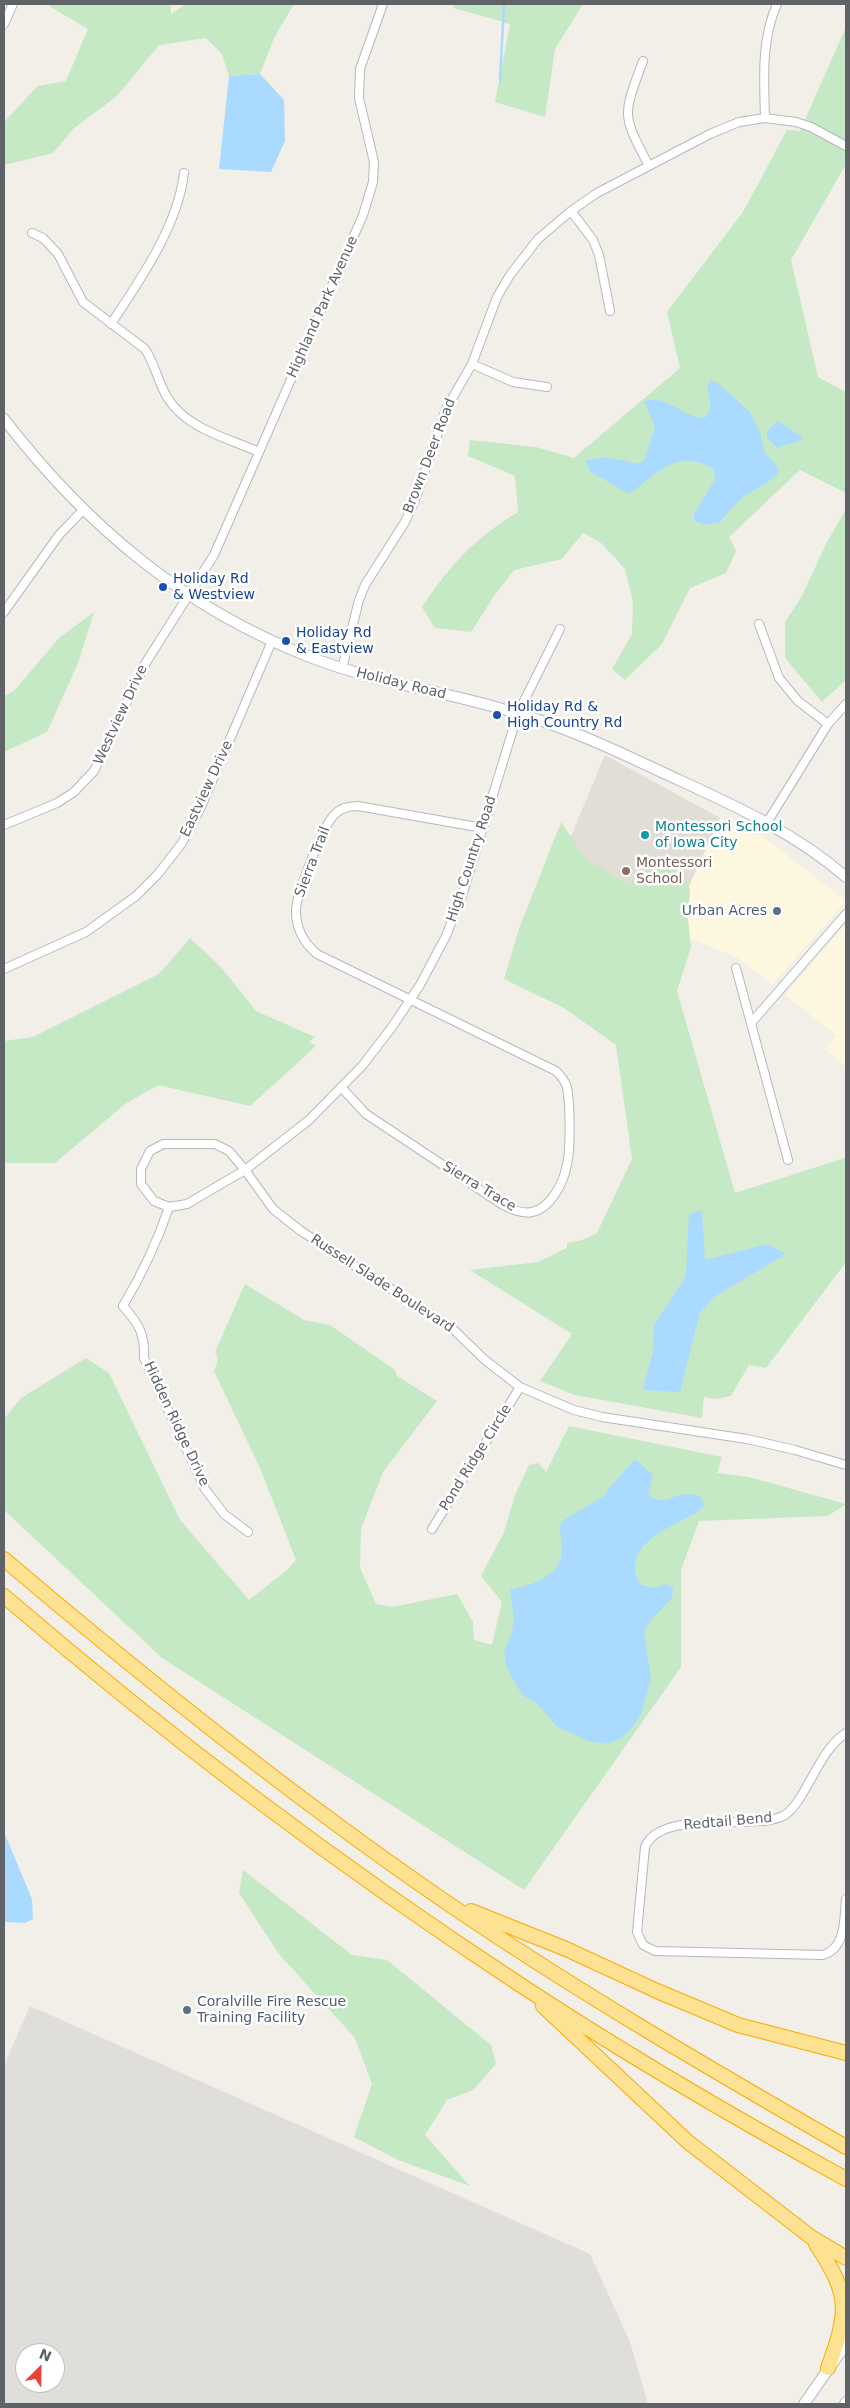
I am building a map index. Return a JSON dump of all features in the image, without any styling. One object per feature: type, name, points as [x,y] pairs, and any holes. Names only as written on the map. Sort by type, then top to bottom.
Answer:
[{"type":"highway","points":[[4,1559],[92,1634],[180,1704],[304,1800],[440,1898],[557,1974],[713,2070],[846,2147]]},
{"type":"highway","points":[[4,1596],[162,1727],[287,1822],[421,1918],[520,1985],[723,2110],[846,2180]]},
{"type":"highway","points":[[440,1898],[566,1949],[657,1991],[738,2025],[846,2053]]},
{"type":"highway","points":[[520,1985],[688,2142],[811,2238],[846,2258]]},
{"type":"highway","points":[[811,2238],[834,2268],[844,2291],[845,2323],[828,2368]]},
{"type":"street","points":[[4,24],[13,4]]},
{"type":"street","name":"Highland Park Avenue","points":[[188,595],[214,555],[364,215],[373,182],[374,162],[359,98],[360,69],[383,4]]},
{"type":"street","points":[[765,118],[764,54],[769,24],[777,4]]},
{"type":"street","points":[[643,61],[629,101],[627,116],[629,129],[649,166]]},
{"type":"street","name":"Brown Deer Road","points":[[342,669],[359,600],[365,585],[405,522],[424,479],[446,410],[472,364],[489,315],[510,275],[538,239],[571,211],[597,193],[727,126],[739,122],[765,118],[802,124],[846,146]]},
{"type":"street","points":[[111,324],[158,245],[181,194],[184,173]]},
{"type":"street","points":[[571,211],[593,240],[599,255],[610,311]]},
{"type":"street","points":[[32,233],[43,238],[58,254],[83,302],[145,348],[152,359],[162,388],[169,400],[187,418],[259,452]]},
{"type":"street","points":[[472,364],[512,382],[547,387]]},
{"type":"street","name":"Holiday Road","points":[[4,419],[30,452],[83,510],[132,554],[188,595],[272,641],[368,678],[518,713],[608,747],[768,821],[812,850],[846,877]]},
{"type":"street","points":[[4,612],[59,535],[83,510]]},
{"type":"street","name":"Westview Drive","points":[[4,825],[57,803],[74,792],[90,776],[105,750],[145,664],[188,595]]},
{"type":"street","points":[[759,624],[779,678],[798,701],[828,724]]},
{"type":"street","name":"High Country Road","points":[[170,1208],[187,1204],[245,1170],[308,1120],[362,1066],[410,1001],[446,936],[462,896],[518,713],[560,629]]},
{"type":"street","name":"Eastview Drive","points":[[4,969],[86,932],[136,896],[158,874],[182,843],[200,809],[272,641]]},
{"type":"street","points":[[768,821],[828,724],[846,704]]},
{"type":"street","name":"Sierra Trail","points":[[410,1001],[317,954],[307,945],[302,936],[296,910],[298,894],[330,820],[335,813],[348,806],[358,806],[483,828]]},
{"type":"street","points":[[751,1023],[846,914]]},
{"type":"street","points":[[736,968],[788,1160]]},
{"type":"street","name":"Sierra Trace","points":[[341,1087],[366,1114],[503,1205],[518,1212],[532,1212],[544,1207],[553,1197],[568,1165],[567,1087],[560,1076],[556,1071],[410,1001]]},
{"type":"street","name":"Russell Slade Boulevard","points":[[170,1208],[154,1201],[141,1184],[141,1169],[150,1151],[163,1144],[215,1144],[229,1151],[273,1209],[301,1231],[454,1330],[485,1360],[520,1387],[583,1412],[748,1439],[796,1450],[846,1465]]},
{"type":"street","name":"Hidden Ridge Drive","points":[[170,1208],[159,1239],[143,1273],[123,1306],[138,1323],[145,1343],[144,1358],[205,1489],[224,1514],[248,1532]]},
{"type":"street","name":"Pond Ridge Circle","points":[[432,1529],[520,1387]]},
{"type":"street","name":"Redtail Bend","points":[[846,1733],[830,1746],[787,1814],[752,1822],[697,1823],[658,1832],[652,1836],[645,1848],[637,1932],[643,1945],[655,1951],[823,1955],[836,1948],[841,1936],[846,1899]]},
{"type":"street","points":[[804,2404],[846,2344]]},
{"type":"shaded area","name":"Montessori School","points":[[605,755],[720,818],[669,930],[534,924]]},
{"type":"shaded area","points":[[720,818],[765,838],[846,901],[772,985],[738,958],[669,930]]},
{"type":"shaded area","points":[[846,924],[846,1067],[825,1049],[837,1036],[785,995]]},
{"type":"shaded area","points":[[30,2006],[590,2254],[630,2342],[648,2404],[4,2404],[4,2065]]},
{"type":"green space","points":[[49,4],[171,4],[171,14],[186,4],[294,4],[274,38],[260,74],[229,76],[222,54],[206,38],[159,45],[117,96],[73,129],[53,153],[4,165],[4,122],[38,86],[66,81],[88,29],[49,6]]},
{"type":"green space","points":[[453,4],[583,4],[555,49],[545,117],[495,102],[510,24],[454,8]]},
{"type":"green space","points":[[846,27],[846,164],[791,260],[818,377],[846,392],[846,493],[800,470],[729,537],[736,551],[726,573],[690,588],[662,644],[625,680],[612,669],[632,634],[633,601],[625,569],[601,543],[583,533],[562,559],[514,570],[494,596],[471,632],[435,628],[422,607],[432,592],[453,565],[476,542],[518,512],[515,476],[468,456],[470,440],[536,447],[574,458],[680,368],[667,312],[743,212],[787,130],[800,131]]},
{"type":"green space","points":[[846,509],[846,680],[822,702],[785,658],[785,622],[802,596],[826,544]]},
{"type":"green space","points":[[94,612],[78,663],[47,732],[4,752],[4,696],[15,690],[59,638]]},
{"type":"green space","points":[[561,822],[587,860],[629,885],[649,862],[682,873],[690,889],[688,920],[691,947],[677,991],[735,1193],[845,1158],[846,1147],[846,1262],[766,1368],[749,1365],[731,1396],[716,1399],[704,1397],[702,1418],[575,1395],[540,1381],[572,1334],[470,1270],[538,1262],[567,1248],[567,1243],[583,1240],[597,1233],[632,1159],[616,1045],[564,1008],[504,979],[519,929]]},
{"type":"green space","points":[[190,938],[221,967],[256,1011],[315,1037],[309,1042],[316,1046],[250,1106],[158,1085],[125,1104],[55,1163],[4,1163],[4,1041],[33,1037],[159,974]]},
{"type":"green space","points":[[245,1284],[304,1320],[330,1325],[395,1370],[397,1376],[437,1401],[383,1472],[361,1529],[360,1568],[376,1604],[393,1607],[457,1594],[473,1622],[474,1640],[492,1645],[502,1602],[481,1576],[504,1532],[515,1495],[529,1465],[538,1463],[546,1472],[569,1426],[722,1457],[717,1473],[749,1477],[846,1504],[828,1516],[699,1521],[681,1570],[681,1667],[524,1890],[162,1658],[4,1510],[4,1419],[21,1398],[86,1358],[109,1373],[180,1520],[249,1600],[286,1571],[296,1560],[260,1468],[214,1371],[218,1360],[215,1352]]},
{"type":"green space","points":[[243,1870],[352,1955],[387,1960],[491,2045],[496,2064],[473,2090],[447,2100],[425,2135],[470,2186],[398,2160],[354,2137],[372,2084],[355,2038],[279,1954],[239,1893]]},
{"type":"water","points":[[260,74],[284,100],[285,141],[271,172],[219,169],[229,76]]},
{"type":"water","points":[[711,381],[718,383],[750,412],[759,431],[765,453],[775,463],[779,472],[772,479],[742,498],[720,522],[705,525],[694,521],[694,514],[715,479],[714,469],[700,463],[677,462],[659,471],[629,494],[591,472],[585,461],[605,458],[637,464],[644,461],[655,427],[644,401],[661,401],[697,417],[705,418],[711,408],[707,386]]},
{"type":"water","points":[[778,421],[803,438],[778,448],[767,438],[767,431]]},
{"type":"water","points":[[702,1210],[705,1260],[767,1244],[786,1254],[714,1297],[700,1312],[680,1392],[643,1390],[653,1352],[654,1325],[686,1276],[689,1214]]},
{"type":"water","points":[[635,1459],[653,1475],[648,1494],[659,1500],[667,1500],[680,1495],[691,1494],[701,1497],[704,1506],[696,1513],[660,1532],[641,1549],[636,1560],[636,1572],[641,1585],[654,1588],[667,1584],[673,1587],[672,1598],[651,1620],[644,1632],[651,1679],[641,1714],[633,1727],[620,1739],[608,1743],[590,1742],[556,1726],[538,1704],[522,1695],[507,1668],[504,1652],[512,1632],[514,1618],[510,1590],[540,1580],[553,1571],[562,1555],[559,1527],[565,1519],[606,1495],[607,1491]]},
{"type":"water","points":[[4,1832],[32,1899],[33,1919],[25,1923],[4,1922]]},
{"type":"waterway","points":[[500,81],[504,4]]},
{"type":"place","name":"Holiday Rd & Westview","points":[[163,587]]},
{"type":"place","name":"Holiday Rd & Eastview","points":[[286,641]]},
{"type":"place","name":"Holiday Rd & High Country Rd","points":[[497,715]]},
{"type":"place","name":"Montessori School of Iowa City","points":[[645,835]]},
{"type":"place","name":"Montessori School","points":[[626,871]]},
{"type":"place","name":"Urban Acres","points":[[777,911]]},
{"type":"place","name":"Coralville Fire Rescue Training Facility","points":[[187,2010]]}]
